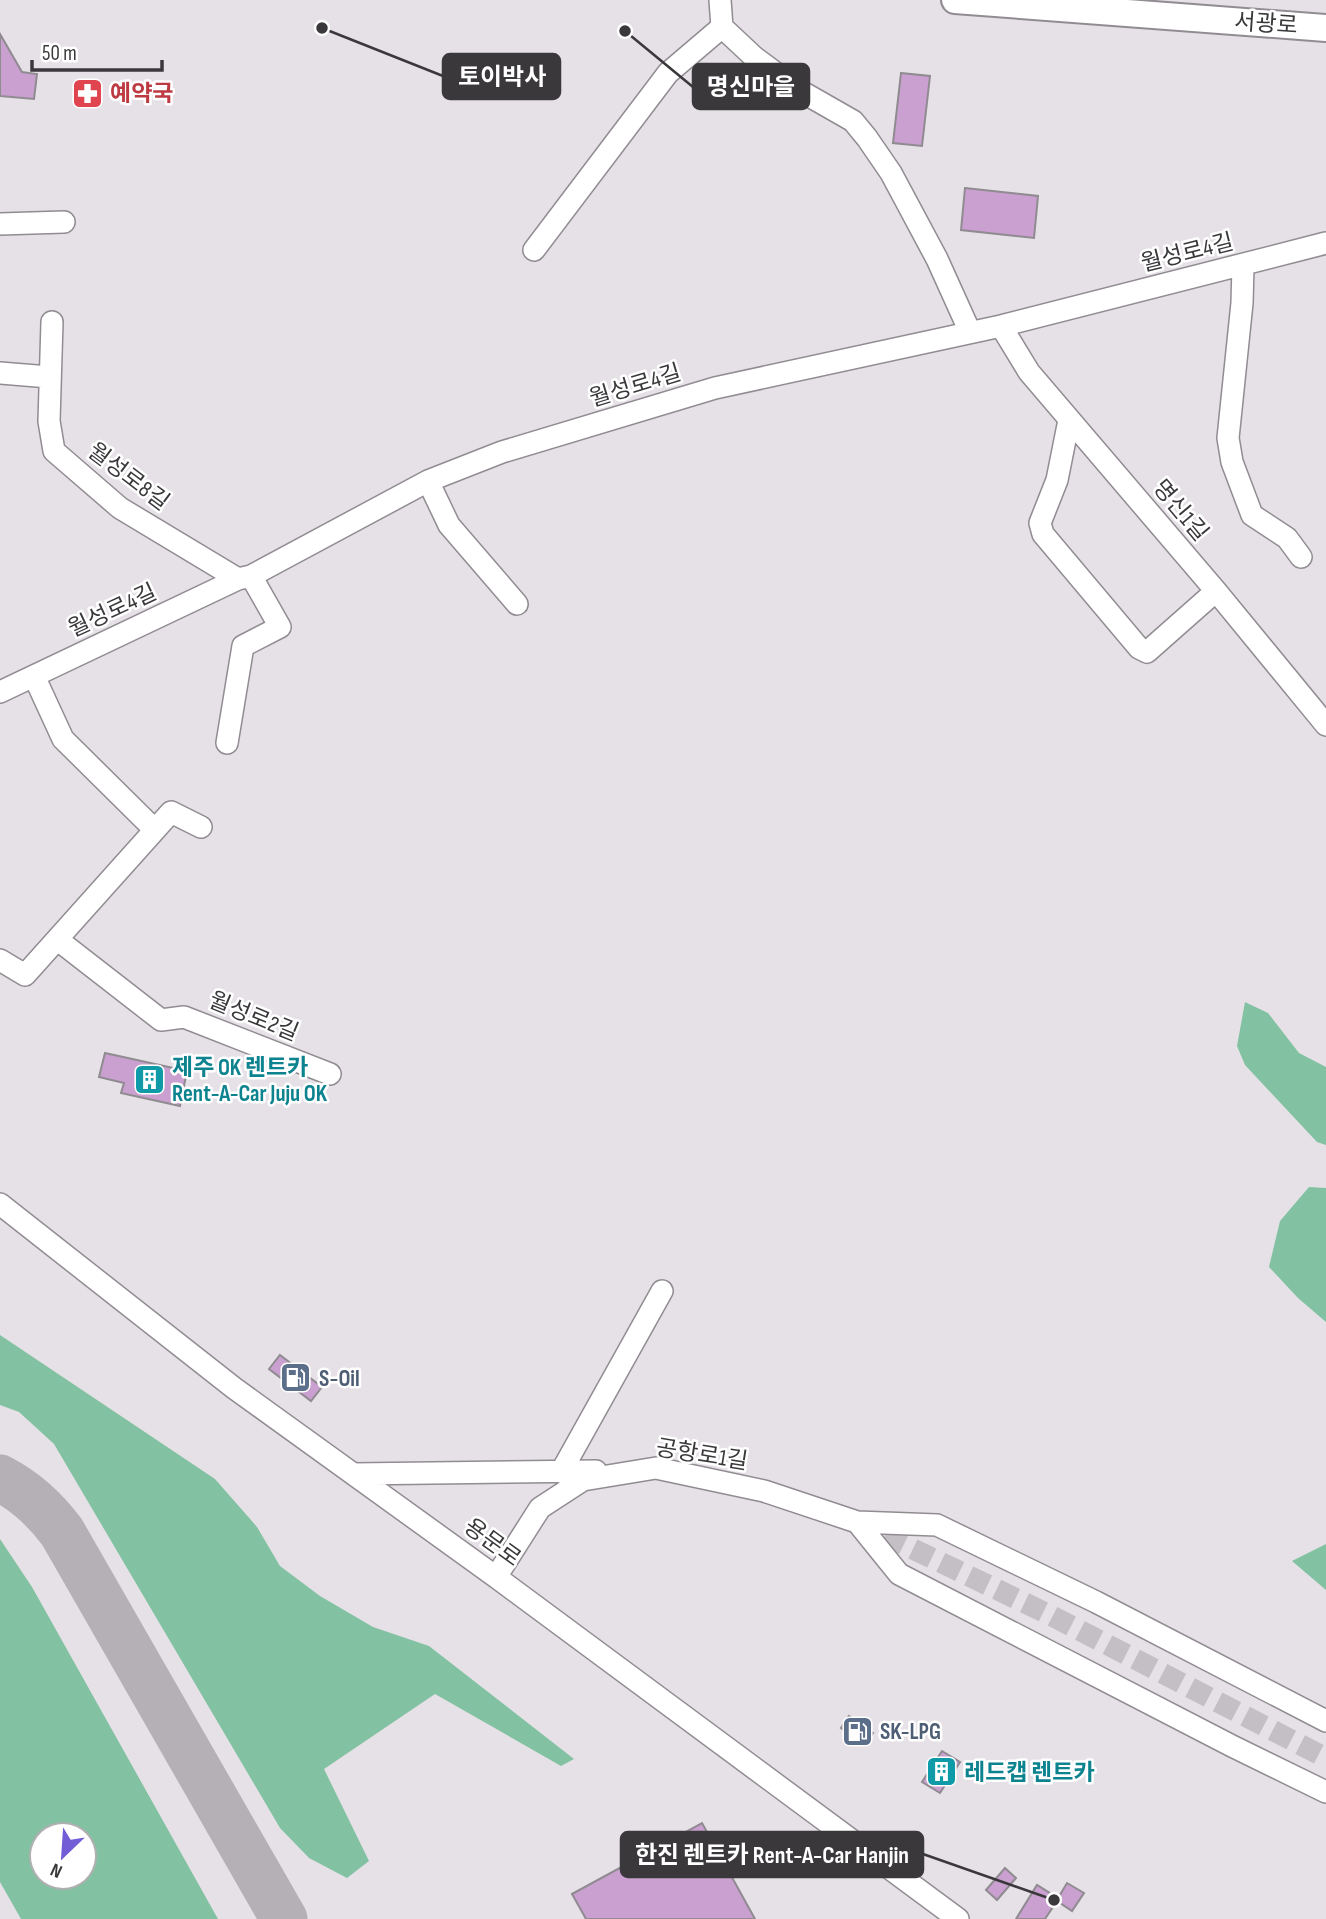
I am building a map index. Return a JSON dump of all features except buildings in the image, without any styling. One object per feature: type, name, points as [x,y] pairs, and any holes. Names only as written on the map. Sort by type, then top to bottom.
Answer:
[{"type":"main road","name":"서광로","points":[[955,0],[1326,28]]},
{"type":"street","points":[[720,0],[722,27],[754,57],[797,89],[853,121],[867,138],[891,173],[937,258],[970,332]]},
{"type":"street","points":[[534,250],[668,73],[722,27]]},
{"type":"street","points":[[0,224],[64,222]]},
{"type":"street","name":"월성로4길","points":[[0,692],[245,577],[428,481],[502,453],[715,388],[1001,326],[1326,243]]},
{"type":"street","points":[[1243,265],[1242,303],[1228,438],[1232,462],[1252,514],[1287,538],[1301,557]]},
{"type":"street","name":"월성로8길","points":[[52,322],[49,421],[54,452],[120,508],[245,577]]},
{"type":"street","name":"명신1길","points":[[1001,326],[1029,372],[1326,725]]},
{"type":"street","points":[[0,373],[49,377]]},
{"type":"street","points":[[1069,420],[1057,480],[1040,523],[1043,534],[1139,648],[1147,652],[1216,591]]},
{"type":"street","points":[[428,481],[449,525],[517,604]]},
{"type":"street","points":[[227,743],[243,646],[280,627],[245,577]]},
{"type":"street","points":[[34,676],[62,739],[154,829]]},
{"type":"street","points":[[0,960],[25,975],[171,811],[201,827]]},
{"type":"street","name":"월성로2길","points":[[58,940],[161,1020],[184,1017],[330,1074]]},
{"type":"street","name":"용문로","points":[[0,1204],[234,1388],[496,1577],[958,1919]]},
{"type":"street","points":[[561,1472],[662,1291]]},
{"type":"street","name":"공항로1길","points":[[496,1577],[541,1508],[583,1480],[656,1468],[764,1490],[857,1522],[937,1525],[1096,1602],[1326,1721]]},
{"type":"street","points":[[354,1474],[636,1471]]},
{"type":"street","points":[[857,1522],[899,1574],[1232,1746],[1326,1791]]},
{"type":"green space","points":[[1245,1002],[1268,1013],[1299,1053],[1326,1067],[1326,1145],[1317,1142],[1245,1065],[1237,1046]]},
{"type":"green space","points":[[1309,1187],[1326,1188],[1326,1322],[1298,1298],[1269,1267],[1280,1221]]},
{"type":"green space","points":[[0,1335],[215,1479],[257,1527],[280,1566],[320,1596],[373,1627],[429,1646],[574,1759],[561,1766],[435,1694],[324,1769],[369,1861],[347,1878],[309,1858],[280,1828],[54,1444],[19,1412],[0,1405]]},
{"type":"green space","points":[[0,1539],[32,1587],[218,1919],[21,1919],[0,1882]]},
{"type":"green space","points":[[1326,1544],[1326,1590],[1292,1561]]},
{"type":"taxiway","points":[[0,1478],[34,1501],[62,1532],[284,1919]]},
{"type":"tunnel","points":[[857,1522],[1052,1616],[1326,1758]]},
{"type":"place","name":"토이박사","points":[[322,28]]},
{"type":"place","name":"명신마을","points":[[625,31]]},
{"type":"place","name":"예약국","points":[[87,93]]},
{"type":"place","name":"제주 OK 렌트카 Rent-A-Car Juju OK","points":[[149,1080]]},
{"type":"place","name":"S-Oil","points":[[296,1378]]},
{"type":"place","name":"SK-LPG","points":[[857,1731]]},
{"type":"place","name":"레드캡 렌트카","points":[[941,1772]]},
{"type":"place","name":"한진 렌트카 Rent-A-Car Hanjin","points":[[1054,1900]]}]
